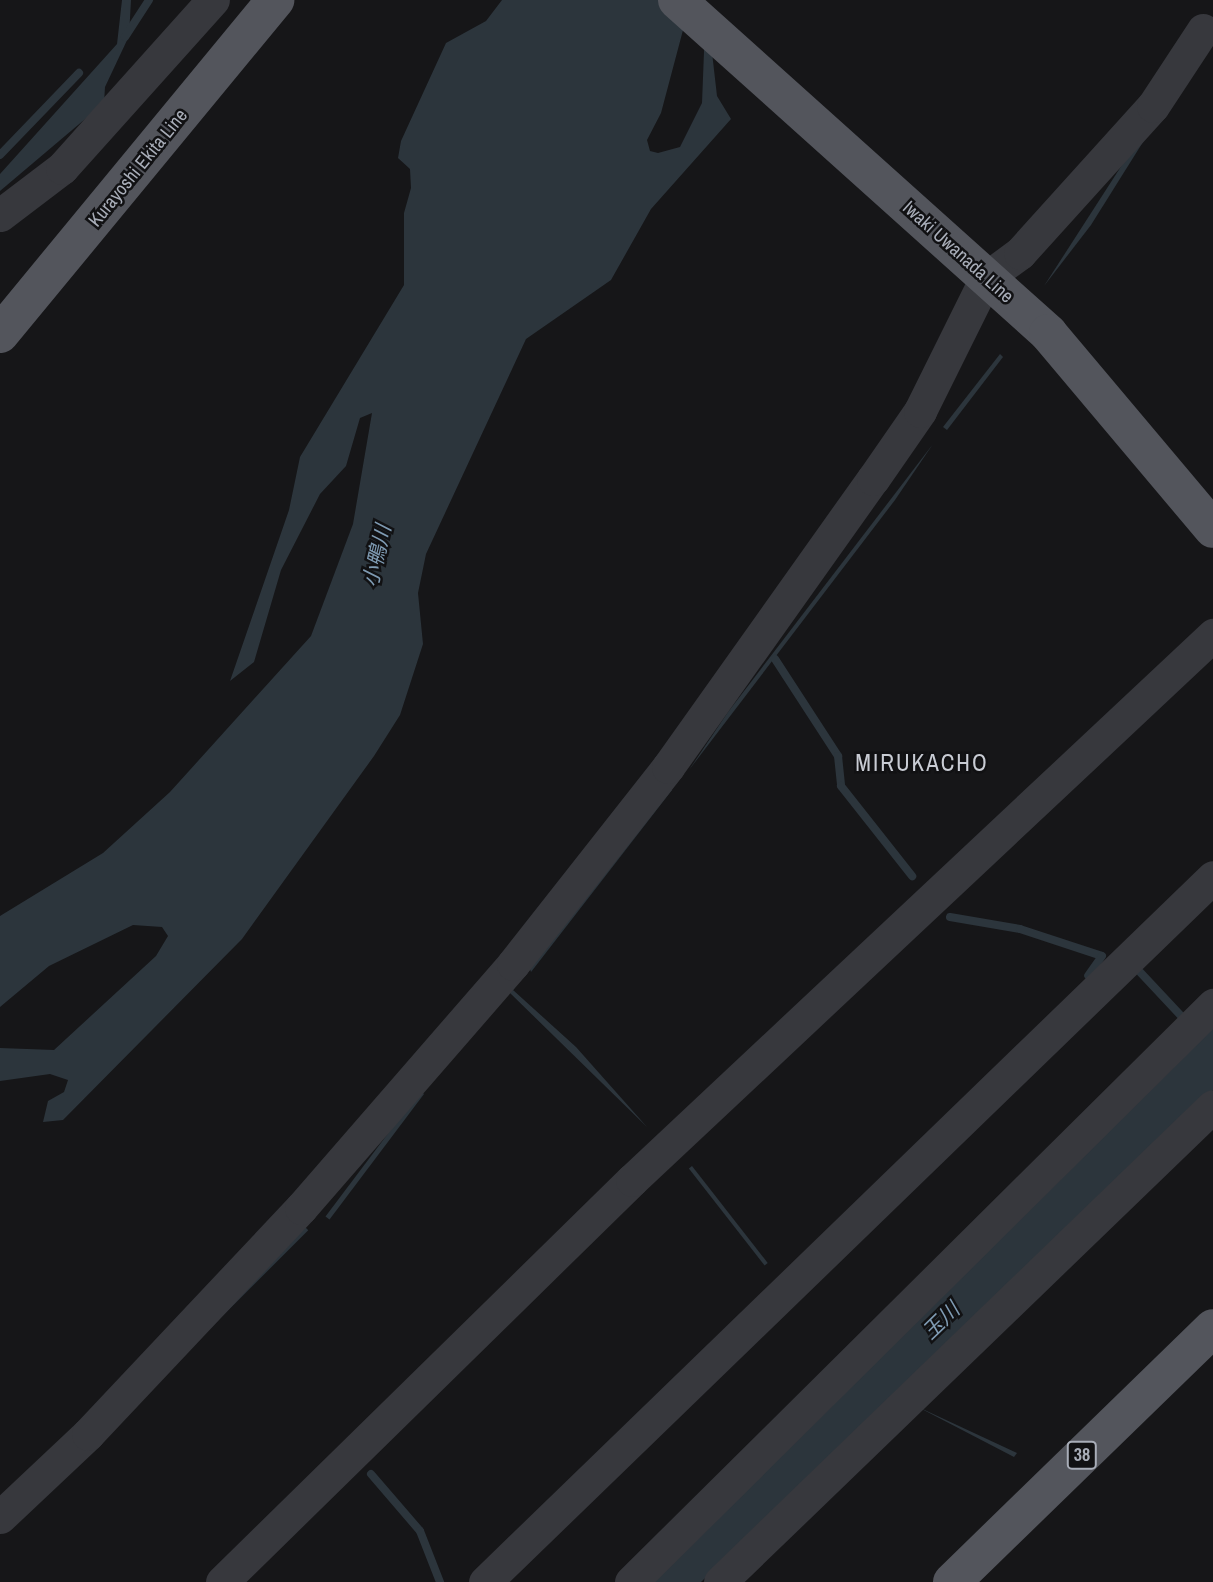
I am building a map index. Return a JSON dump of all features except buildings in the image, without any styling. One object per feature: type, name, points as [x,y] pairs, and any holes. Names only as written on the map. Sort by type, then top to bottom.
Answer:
[{"type":"main road","name":"Kurayoshi Ekita Line","points":[[0,334],[275,0]]},
{"type":"main road","name":"Iwaki Uwanada Line","points":[[677,0],[1048,333],[1213,529]]},
{"type":"main road","name":"38","points":[[952,1582],[1207,1344]]},
{"type":"street","points":[[0,215],[62,168],[213,0]]},
{"type":"street","points":[[0,1517],[88,1434],[301,1208],[513,964],[668,766],[881,468],[919,411],[980,271],[1020,253],[1153,106],[1203,30]]},
{"type":"street","points":[[222,1582],[632,1180],[1213,635]]},
{"type":"street","points":[[485,1582],[1213,877]]},
{"type":"street","points":[[631,1582],[1213,1005]]},
{"type":"street","points":[[720,1582],[1213,1106]]},
{"type":"water","points":[[122,0],[131,0],[129,36],[105,87],[104,103],[0,191],[0,174],[117,44]]},
{"type":"water","name":"小鴨川","points":[[502,0],[691,0],[661,113],[647,140],[650,151],[658,153],[680,147],[702,103],[706,0],[717,96],[731,119],[651,209],[611,280],[526,339],[426,554],[418,593],[423,644],[400,715],[374,756],[242,939],[63,1120],[43,1122],[48,1101],[64,1092],[68,1080],[50,1074],[0,1081],[0,1048],[54,1050],[156,956],[168,936],[162,927],[133,925],[49,966],[0,1007],[0,916],[103,853],[170,792],[311,636],[353,524],[372,413],[360,418],[346,466],[320,494],[281,570],[254,662],[230,681],[289,510],[300,457],[404,285],[404,213],[411,188],[410,169],[398,158],[401,141],[446,43],[486,21]]},
{"type":"water","points":[[1185,75],[1091,225],[1044,286],[1160,106]]},
{"type":"water","points":[[1000,354],[1003,357],[947,430],[943,427]]},
{"type":"water","points":[[933,444],[895,500],[689,770],[728,712]]},
{"type":"water","points":[[669,788],[672,790],[531,972],[530,969]]},
{"type":"water","points":[[520,981],[513,990],[576,1047],[647,1127],[510,993]]},
{"type":"water","name":"玉川","points":[[1213,1028],[1213,1090],[701,1582],[647,1582]]},
{"type":"water","points":[[420,1091],[424,1094],[330,1219],[326,1216]]},
{"type":"water","points":[[692,1166],[768,1263],[765,1265],[689,1168]]},
{"type":"water","points":[[304,1226],[308,1230],[93,1445],[89,1441]]},
{"type":"water","points":[[916,1406],[1017,1453],[1014,1457]]},
{"type":"waterway","points":[[125,37],[149,0]]},
{"type":"waterway","points":[[0,155],[79,73]]},
{"type":"waterway","points":[[775,659],[838,756],[841,786],[912,876]]},
{"type":"waterway","points":[[950,917],[1020,929],[1102,956],[1088,976]]},
{"type":"waterway","points":[[1140,972],[1183,1018]]},
{"type":"waterway","points":[[371,1474],[420,1531],[440,1582]]},
{"type":"district","name":"MIRUKACHO","points":[[922,763]]}]
